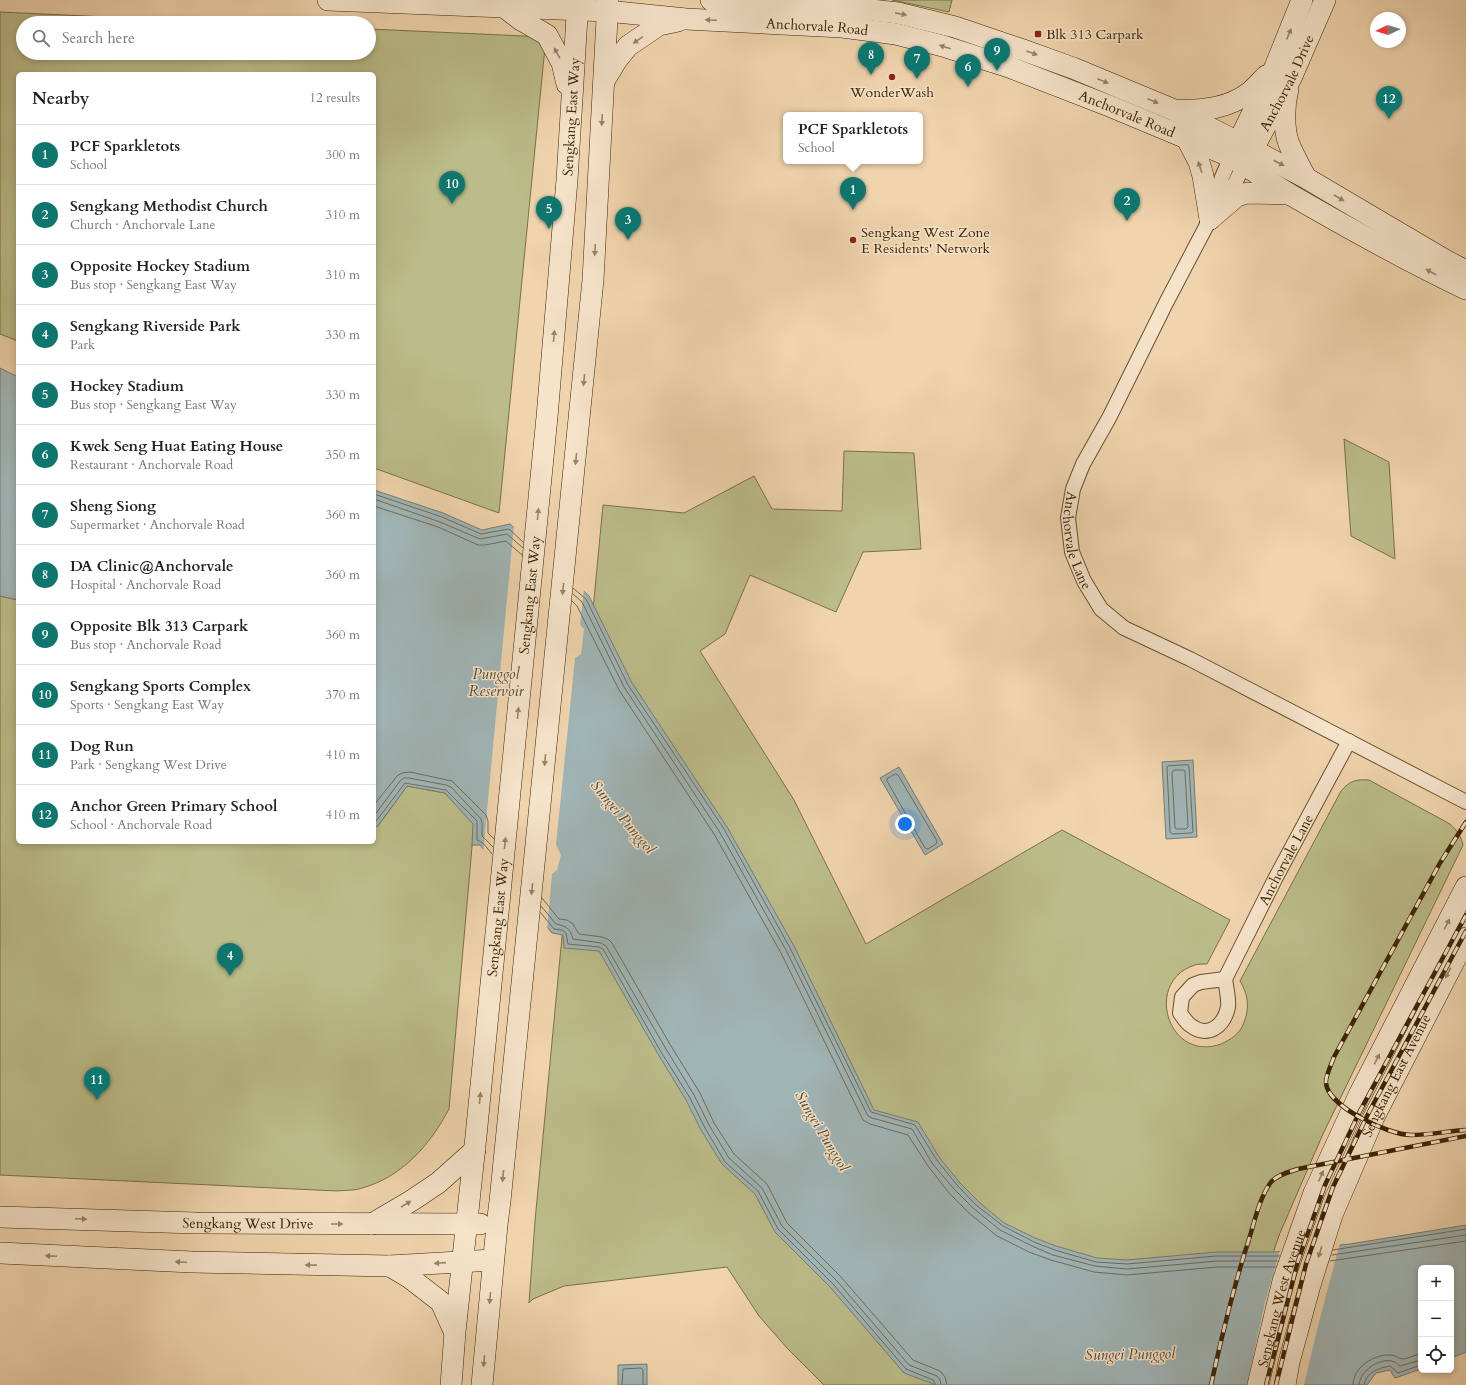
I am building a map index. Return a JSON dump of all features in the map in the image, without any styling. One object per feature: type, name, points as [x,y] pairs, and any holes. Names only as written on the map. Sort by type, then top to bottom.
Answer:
[{"type":"main road","name":"Anchorvale Road","points":[[328,0],[504,7],[607,5],[686,19],[842,27],[896,34],[943,46],[1009,67],[1112,107],[1187,139],[1241,153],[1306,178],[1466,271]]},
{"type":"main road","name":"Anchorvale Road","points":[[712,0],[862,9],[898,13],[955,27],[1073,68],[1174,110],[1241,153],[1290,194],[1354,231],[1466,290]]},
{"type":"main road","name":"Anchorvale Drive","points":[[1283,72],[1302,0]]},
{"type":"main road","name":"Anchorvale Drive","points":[[1241,153],[1283,72],[1325,0]]},
{"type":"main road","name":"Sengkang East Way","points":[[451,1385],[462,1261],[467,1224],[547,417],[566,187],[577,5]]},
{"type":"main road","points":[[482,1385],[493,1260],[594,280],[607,5]]},
{"type":"main road","points":[[504,7],[521,20],[547,35],[562,63],[571,104]]},
{"type":"main road","points":[[604,81],[616,61],[628,46],[659,25],[686,19]]},
{"type":"main road","points":[[1174,110],[1200,111],[1225,106],[1283,72],[1286,99],[1286,133],[1289,143],[1306,178]]},
{"type":"main road","points":[[1187,139],[1199,162],[1203,176],[1210,219]]},
{"type":"main road","points":[[1210,219],[1237,196],[1247,193],[1290,194]]},
{"type":"main road","name":"Sengkang East Avenue","points":[[1306,1212],[1343,1128],[1466,887]]},
{"type":"main road","name":"Sengkang East Avenue","points":[[1332,1215],[1374,1117],[1466,938]]},
{"type":"main road","points":[[372,1224],[438,1183],[475,1143]]},
{"type":"main road","name":"Sengkang West Avenue","points":[[1258,1385],[1283,1281],[1306,1212]]},
{"type":"main road","name":"Sengkang West Avenue","points":[[1285,1385],[1289,1362],[1310,1285],[1332,1215]]},
{"type":"main road","name":"Sengkang West Drive","points":[[0,1217],[196,1223],[497,1225]]},
{"type":"main road","points":[[0,1254],[192,1262],[390,1266],[493,1260]]},
{"type":"main road","points":[[390,1266],[410,1278],[441,1302],[455,1332]]},
{"type":"street","name":"Anchorvale Lane","points":[[1241,153],[1222,177],[1210,219],[1166,301],[1108,418],[1083,464],[1073,489],[1068,518],[1072,552],[1084,581],[1101,609],[1124,628],[1190,659],[1466,802]]},
{"type":"street","name":"Anchorvale Lane","points":[[1225,979],[1275,879],[1349,741]]},
{"type":"green space","points":[[892,0],[952,0],[949,12]]},
{"type":"green space","points":[[0,12],[86,16],[16,16],[16,60],[376,60],[376,29],[546,37],[499,513],[376,469],[376,72],[16,72],[16,340],[0,334]]},
{"type":"green space","points":[[1344,439],[1389,462],[1395,559],[1351,536]]},
{"type":"green space","points":[[844,451],[914,453],[921,549],[863,552],[836,612],[750,575],[725,634],[700,651],[794,800],[866,944],[1062,830],[1230,920],[1207,964],[1195,965],[1179,974],[1170,986],[1166,1001],[1168,1017],[1175,1030],[1186,1041],[1200,1047],[1218,1045],[1232,1038],[1242,1027],[1245,1021],[1247,998],[1240,981],[1341,791],[1347,785],[1356,780],[1369,780],[1450,824],[1457,831],[1461,839],[1463,845],[1323,1134],[1280,1233],[1265,1276],[1241,1385],[824,1385],[787,1348],[759,1316],[727,1267],[564,1286],[533,1299],[529,1303],[535,1221],[603,505],[684,513],[754,476],[772,509],[842,511]]},
{"type":"green space","points":[[0,596],[16,600],[16,844],[376,844],[376,825],[378,826],[407,786],[445,793],[474,824],[449,1109],[424,1147],[402,1168],[376,1183],[362,1188],[356,1190],[337,1191],[0,1175]]},
{"type":"water","points":[[0,368],[16,376],[16,600],[0,596]]},
{"type":"water","name":"Punggol Reservoir","points":[[376,491],[443,513],[482,530],[510,524],[589,596],[632,683],[727,827],[794,946],[874,1110],[918,1122],[939,1157],[960,1183],[979,1202],[1004,1223],[1056,1246],[1097,1258],[1127,1260],[1216,1252],[1274,1252],[1350,1244],[1466,1225],[1466,1352],[1454,1357],[1454,1265],[1418,1265],[1418,1370],[1395,1378],[1390,1370],[1376,1373],[1367,1385],[936,1385],[904,1373],[830,1287],[775,1232],[755,1194],[722,1164],[599,951],[564,948],[563,935],[552,933],[480,845],[472,845],[473,824],[445,793],[407,786],[377,827]]},
{"type":"water","points":[[1193,760],[1197,837],[1166,839],[1162,762]]},
{"type":"water","points":[[899,767],[943,844],[925,855],[880,778]]},
{"type":"water","points":[[647,1364],[647,1385],[618,1385],[618,1365]]},
{"type":"pier","points":[[514,525],[584,589],[580,625],[584,629],[581,654],[575,658],[556,845],[561,855],[557,870],[552,874],[547,931],[483,853]]},
{"type":"pier","points":[[1340,1243],[1304,1385],[1247,1385],[1265,1302],[1280,1250]]},
{"type":"railway","points":[[1466,822],[1440,863],[1334,1057],[1326,1080],[1329,1092],[1337,1101],[1348,1110],[1375,1125],[1401,1134],[1411,1135],[1466,1130]]},
{"type":"railway","points":[[1266,1385],[1298,1261],[1325,1185],[1360,1111],[1466,915]]},
{"type":"railway","points":[[1276,1385],[1306,1264],[1333,1187],[1368,1114],[1466,931]]},
{"type":"railway","points":[[1211,1385],[1224,1329],[1258,1208],[1271,1182],[1280,1176],[1298,1169],[1466,1136]]},
{"type":"place","name":"Blk 313 Carpark","points":[[1038,34]]},
{"type":"place","name":"Opposite Blk 313 Carpark","points":[[997,71]]},
{"type":"place","name":"DA Clinic@Anchorvale","points":[[871,75]]},
{"type":"place","name":"WonderWash","points":[[892,77]]},
{"type":"place","name":"Sheng Siong","points":[[917,79]]},
{"type":"place","name":"Kwek Seng Huat Eating House","points":[[968,87]]},
{"type":"place","name":"Anchor Green Primary School","points":[[1389,119]]},
{"type":"place","name":"Sengkang Sports Complex","points":[[452,204]]},
{"type":"place","name":"PCF Sparkletots","points":[[853,210]]},
{"type":"place","name":"Sengkang Methodist Church","points":[[1127,221]]},
{"type":"place","name":"Hockey Stadium","points":[[549,229]]},
{"type":"place","name":"Opposite Hockey Stadium","points":[[628,240]]},
{"type":"place","name":"Sengkang West Zone E Residents' Network","points":[[853,240]]},
{"type":"place","name":"Sengkang Riverside Park","points":[[230,976]]},
{"type":"place","name":"Dog Run","points":[[97,1100]]},
{"type":"water label","name":"Sungei Punggol","points":[[623,817]]},
{"type":"water label","name":"Sungei Punggol","points":[[822,1131]]},
{"type":"water label","name":"Sungei Punggol","points":[[1130,1354]]}]
